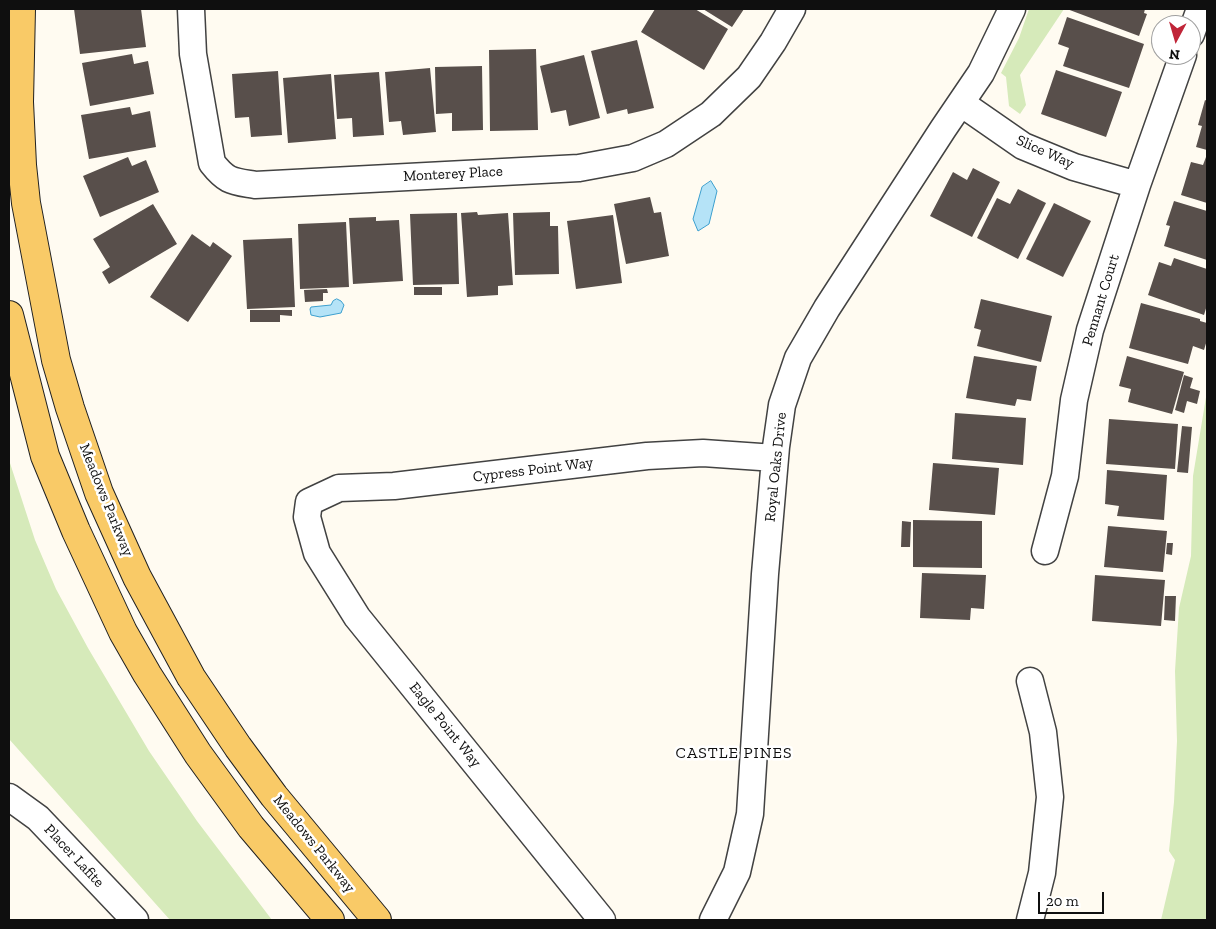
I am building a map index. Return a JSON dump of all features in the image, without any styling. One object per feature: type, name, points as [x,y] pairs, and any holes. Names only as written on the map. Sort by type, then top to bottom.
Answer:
[{"type":"main road","name":"Meadows Parkway","points":[[21,9],[19,102],[26,203],[56,360],[99,493],[137,577],[191,677],[274,796],[377,920]]},
{"type":"main road","points":[[9,316],[45,456],[76,531],[123,632],[147,674],[198,754],[251,827],[330,920]]},
{"type":"street","name":"Monterey Place","points":[[191,9],[193,54],[212,163],[222,175],[232,181],[255,185],[580,168],[633,158],[666,144],[711,114],[749,77],[773,42],[792,9]]},
{"type":"street","name":"Royal Oaks Drive","points":[[714,920],[737,872],[750,814],[765,574],[775,458],[782,405],[798,358],[826,308],[981,73],[1012,9]]},
{"type":"street","name":"Pennant Court","points":[[1045,551],[1065,476],[1074,400],[1090,330],[1136,185],[1179,65]]},
{"type":"street","name":"Slice Way","points":[[961,104],[1024,146],[1074,167],[1136,185]]},
{"type":"street","name":"Cypress Point Way","points":[[307,518],[309,502],[339,488],[394,486],[647,456],[703,453],[775,458]]},
{"type":"street","name":"Eagle Point Way","points":[[307,518],[317,553],[357,617],[602,920]]},
{"type":"street","points":[[1030,681],[1043,732],[1050,797],[1042,873],[1030,920]]},
{"type":"street","name":"Placer Lafite","points":[[9,797],[38,818],[135,920]]},
{"type":"green space","points":[[1029,9],[1064,9],[1020,75],[1026,105],[1020,114],[1009,106],[1006,77],[1001,73],[1019,38]]},
{"type":"green space","points":[[1207,391],[1207,920],[1161,920],[1175,860],[1169,851],[1177,741],[1175,671],[1179,608],[1191,556],[1193,476]]},
{"type":"green space","points":[[9,460],[35,540],[56,589],[88,648],[149,751],[197,821],[272,920],[170,920],[9,739]]},
{"type":"water","points":[[711,181],[717,191],[709,224],[698,231],[693,219],[702,187]]},
{"type":"water","points":[[337,299],[344,305],[341,313],[320,317],[311,315],[311,307],[331,305]]},
{"type":"building","points":[[74,9],[141,9],[146,47],[80,54]]},
{"type":"building","points":[[655,9],[695,9],[728,29],[704,70],[641,32]]},
{"type":"building","points":[[703,9],[744,9],[732,27]]},
{"type":"building","points":[[1067,9],[1145,9],[1144,13],[1147,14],[1139,36]]},
{"type":"building","points":[[1067,17],[1144,44],[1129,88],[1063,66],[1069,48],[1058,44]]},
{"type":"building","points":[[637,40],[654,108],[628,114],[627,109],[607,114],[591,51]]},
{"type":"building","points":[[536,49],[538,130],[490,131],[489,50]]},
{"type":"building","points":[[132,54],[134,64],[148,61],[154,94],[90,106],[82,63]]},
{"type":"building","points":[[584,55],[600,118],[569,126],[566,110],[551,113],[540,66]]},
{"type":"building","points":[[482,66],[483,130],[452,131],[452,113],[436,114],[435,67]]},
{"type":"building","points":[[430,68],[436,132],[403,135],[401,121],[389,122],[385,72]]},
{"type":"building","points":[[1056,70],[1122,92],[1106,137],[1041,114]]},
{"type":"building","points":[[278,71],[282,135],[251,137],[249,117],[235,118],[232,74]]},
{"type":"building","points":[[379,72],[384,135],[353,137],[352,118],[337,119],[334,75]]},
{"type":"building","points":[[331,74],[336,139],[288,143],[283,78]]},
{"type":"building","points":[[1205,100],[1207,101],[1207,150],[1196,147],[1202,126],[1198,125]]},
{"type":"building","points":[[130,107],[132,115],[150,111],[156,147],[89,159],[81,115]]},
{"type":"building","points":[[128,157],[132,166],[146,160],[159,192],[100,217],[83,176]]},
{"type":"building","points":[[1206,157],[1207,203],[1181,195],[1191,162],[1203,165]]},
{"type":"building","points":[[973,168],[1000,182],[972,237],[930,216],[953,172],[967,180]]},
{"type":"building","points":[[1018,189],[1046,203],[1018,259],[977,238],[997,198],[1010,204]]},
{"type":"building","points":[[650,197],[654,213],[661,212],[669,256],[626,264],[614,204]]},
{"type":"building","points":[[1174,201],[1207,211],[1207,260],[1164,246],[1170,226],[1166,225]]},
{"type":"building","points":[[1054,203],[1091,221],[1063,277],[1026,259]]},
{"type":"building","points":[[153,204],[177,244],[109,284],[102,272],[110,267],[93,239]]},
{"type":"building","points":[[477,212],[478,215],[508,213],[513,285],[498,286],[498,295],[467,297],[461,213]]},
{"type":"building","points":[[550,212],[550,226],[558,226],[559,274],[515,275],[513,213]]},
{"type":"building","points":[[457,213],[459,284],[413,285],[410,214]]},
{"type":"building","points":[[613,215],[622,283],[576,289],[567,221]]},
{"type":"building","points":[[376,217],[376,221],[399,220],[403,281],[353,284],[349,218]]},
{"type":"building","points":[[346,222],[349,287],[300,289],[298,224]]},
{"type":"building","points":[[192,234],[210,247],[213,242],[232,256],[188,322],[150,297]]},
{"type":"building","points":[[292,238],[295,307],[247,309],[243,240]]},
{"type":"building","points":[[1174,258],[1207,269],[1207,305],[1204,315],[1148,295],[1159,262],[1171,266]]},
{"type":"building","points":[[414,287],[442,287],[442,295],[414,295]]},
{"type":"building","points":[[327,289],[328,293],[323,293],[323,301],[305,302],[304,290]]},
{"type":"building","points":[[981,299],[1052,316],[1041,362],[977,346],[981,330],[974,328]]},
{"type":"building","points":[[1141,303],[1200,319],[1200,321],[1207,323],[1207,340],[1204,350],[1193,346],[1188,364],[1129,348]]},
{"type":"building","points":[[250,310],[292,310],[292,316],[280,315],[280,322],[250,322]]},
{"type":"building","points":[[974,356],[1037,366],[1031,401],[1017,399],[1015,406],[966,398]]},
{"type":"building","points":[[1127,356],[1184,372],[1172,414],[1128,402],[1131,389],[1119,386]]},
{"type":"building","points":[[1184,375],[1193,378],[1190,388],[1200,391],[1197,404],[1187,401],[1184,413],[1175,410]]},
{"type":"building","points":[[955,413],[1026,418],[1023,465],[952,459]]},
{"type":"building","points":[[1109,419],[1178,424],[1175,469],[1106,464]]},
{"type":"building","points":[[1182,426],[1192,427],[1188,473],[1177,472]]},
{"type":"building","points":[[933,463],[999,468],[995,515],[929,510]]},
{"type":"building","points":[[1107,470],[1167,475],[1164,520],[1117,516],[1119,506],[1105,504]]},
{"type":"building","points":[[913,520],[982,521],[982,568],[913,567]]},
{"type":"building","points":[[902,521],[911,522],[910,547],[901,547]]},
{"type":"building","points":[[1108,526],[1167,531],[1163,572],[1104,567]]},
{"type":"building","points":[[1167,543],[1173,543],[1172,555],[1166,554]]},
{"type":"building","points":[[922,573],[986,575],[984,609],[971,608],[970,620],[920,618]]},
{"type":"building","points":[[1095,575],[1165,580],[1161,626],[1092,621]]},
{"type":"building","points":[[1165,596],[1176,596],[1175,621],[1164,620]]},
{"type":"district","name":"CASTLE PINES","points":[[734,753]]}]
